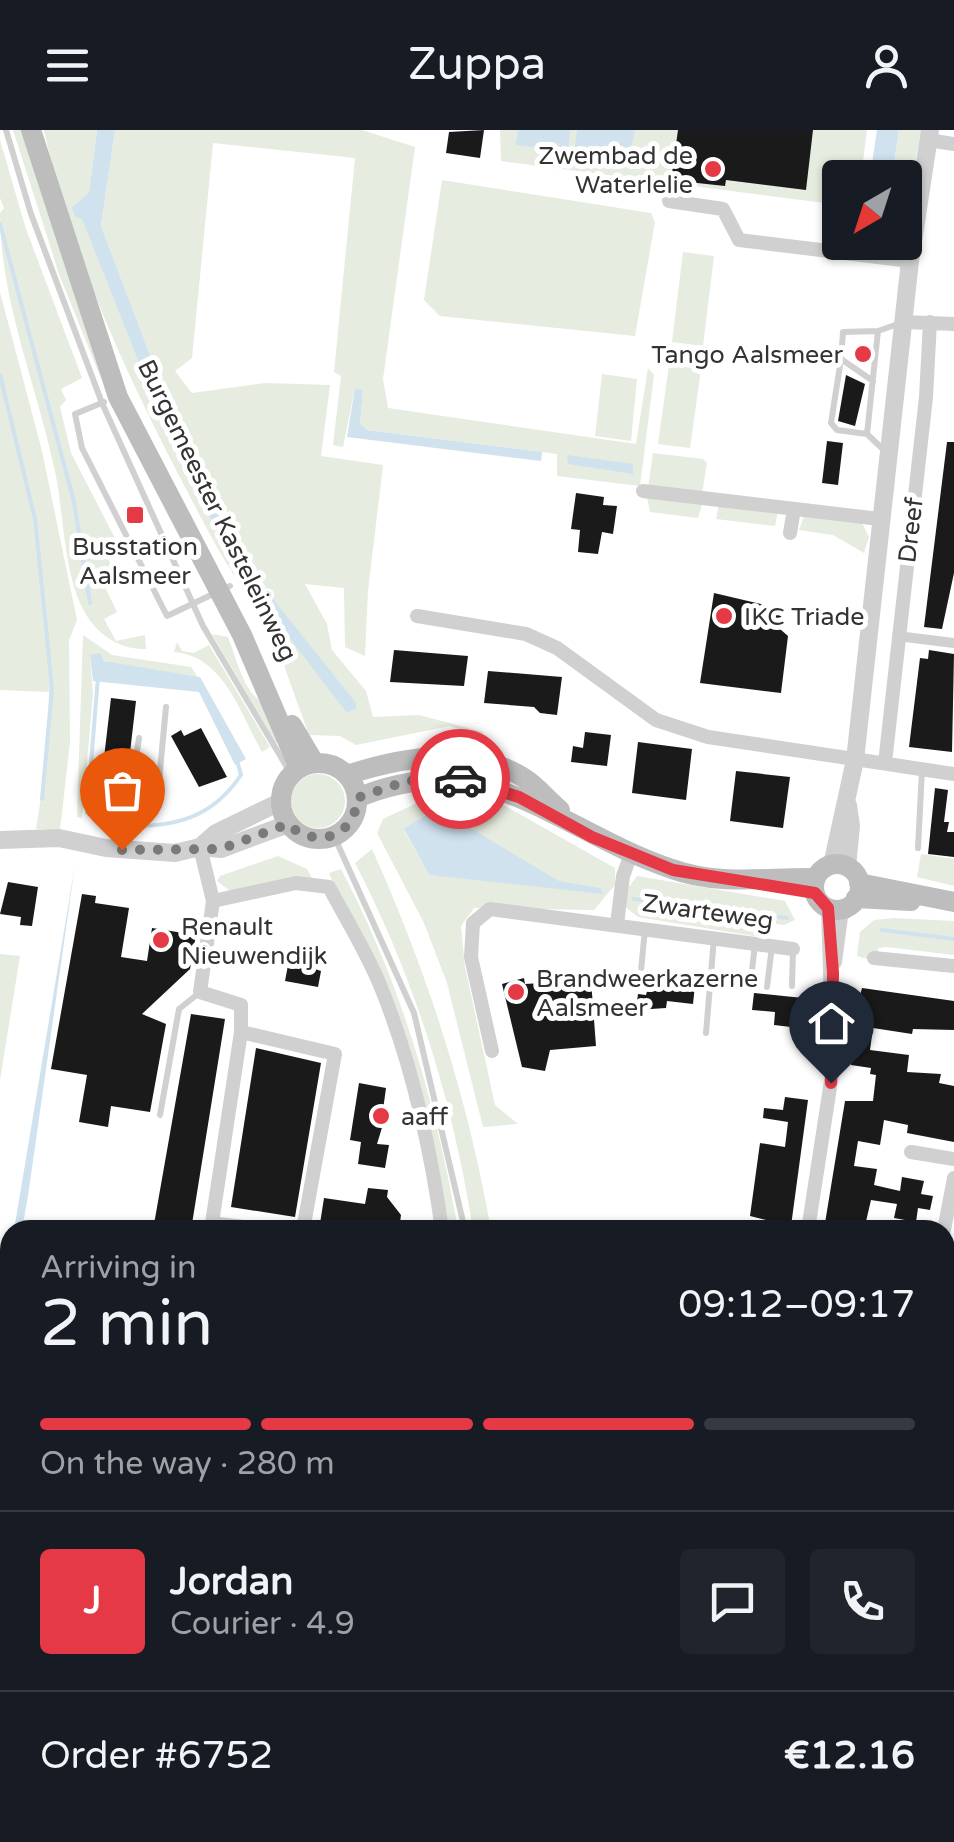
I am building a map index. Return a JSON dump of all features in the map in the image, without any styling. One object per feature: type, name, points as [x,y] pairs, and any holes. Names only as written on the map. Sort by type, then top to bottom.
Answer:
[{"type":"main road","name":"Burgemeester Kasteleinweg","points":[[31,130],[101,335],[116,397],[224,589],[254,629],[288,717],[301,768]]},
{"type":"main road","name":"Zwarteweg","points":[[346,775],[412,758],[463,758],[495,765],[525,778],[592,837]]},
{"type":"main road","points":[[337,766],[346,775],[357,798],[349,824],[334,836],[308,838],[288,824],[280,802],[301,768],[337,766]]},
{"type":"main road","name":"Zwarteweg","points":[[357,798],[407,781],[455,778],[519,797],[592,837],[695,876],[837,888],[895,903],[928,899],[954,902]]},
{"type":"street","points":[[929,135],[954,144]]},
{"type":"street","name":"Dreef","points":[[837,888],[851,826],[847,800],[855,760],[910,261],[929,135]]},
{"type":"street","points":[[669,201],[724,209],[739,240],[910,261]]},
{"type":"street","points":[[904,322],[954,324]]},
{"type":"street","name":"Dreef","points":[[885,763],[926,397],[930,322]]},
{"type":"street","name":"Dreef","points":[[643,491],[880,519]]},
{"type":"street","points":[[790,534],[794,509]]},
{"type":"street","points":[[417,616],[501,628],[538,639],[557,648],[640,711],[676,728],[745,744],[954,774]]},
{"type":"street","points":[[897,636],[954,643]]},
{"type":"street","points":[[200,847],[216,833],[280,802]]},
{"type":"street","points":[[0,840],[43,841],[76,850],[175,852],[200,847],[221,849],[288,824]]},
{"type":"street","points":[[200,847],[213,901],[200,992],[241,1005],[241,1032],[212,1220]]},
{"type":"street","name":"Zwarteweg","points":[[616,924],[623,876],[632,854]]},
{"type":"street","points":[[213,901],[296,883],[329,887],[364,950],[391,1016],[430,1162],[440,1220]]},
{"type":"street","points":[[810,1220],[834,1068],[837,888]]},
{"type":"street","name":"Zwarteweg","points":[[492,1051],[471,957],[473,922],[490,909],[794,948]]},
{"type":"street","points":[[874,958],[954,966]]},
{"type":"street","points":[[241,1032],[335,1054],[305,1220]]},
{"type":"street","points":[[910,1152],[954,1160]]},
{"type":"street","points":[[946,1220],[954,1178]]},
{"type":"lane","points":[[6,130],[37,232],[116,397],[195,603],[233,679],[301,768]]},
{"type":"lane","points":[[888,454],[867,434],[836,430],[831,422],[843,332],[878,331],[904,322]]},
{"type":"lane","points":[[867,434],[878,331]]},
{"type":"lane","points":[[840,359],[872,381]]},
{"type":"lane","points":[[116,397],[75,414],[82,448],[166,616],[224,589]]},
{"type":"lane","points":[[127,820],[156,802],[166,707]]},
{"type":"lane","points":[[114,849],[127,820],[138,738]]},
{"type":"lane","points":[[918,848],[922,769]]},
{"type":"lane","points":[[334,836],[414,1013],[463,1220]]},
{"type":"lane","points":[[640,980],[645,928]]},
{"type":"lane","points":[[706,1033],[714,936]]},
{"type":"lane","points":[[750,988],[755,942]]},
{"type":"lane","points":[[767,987],[772,945]]},
{"type":"lane","points":[[792,986],[794,948]]},
{"type":"lane","points":[[160,1115],[179,1010],[200,992]]},
{"type":"shaded area","points":[[13,130],[23,130],[102,381],[59,274]]},
{"type":"shaded area","points":[[44,130],[97,130],[89,192],[73,208],[75,217],[82,218],[162,421],[215,528],[347,713],[356,709],[273,599],[228,526],[170,408],[101,226],[115,130],[362,130],[415,147],[383,379],[388,408],[636,444],[648,368],[654,375],[640,486],[557,476],[557,454],[367,430],[360,423],[363,390],[355,388],[343,447],[333,445],[341,376],[334,372],[355,158],[213,143],[192,358],[175,371],[192,393],[265,383],[330,385],[321,456],[383,465],[368,591],[365,656],[345,647],[344,588],[305,584],[327,624],[332,650],[366,691],[373,717],[419,715],[483,732],[482,737],[450,726],[356,745],[340,736],[309,735],[273,635],[266,632],[212,539],[111,333],[72,233]]},
{"type":"shaded area","name":"Zwembad de Waterlelie","points":[[500,130],[867,130],[863,160],[822,160],[822,203],[501,161]]},
{"type":"shaded area","points":[[899,130],[921,130],[916,160],[895,160]]},
{"type":"shaded area","points":[[0,140],[26,229],[82,378],[61,389],[66,400],[60,407],[71,453],[118,544],[104,551],[114,570],[107,573],[112,585],[106,589],[117,612],[104,619],[116,641],[145,635],[146,649],[127,647],[118,643],[102,633],[84,611],[72,580],[56,476],[6,279],[0,213],[4,208],[0,198]]},
{"type":"shaded area","points":[[442,180],[651,213],[655,222],[635,336],[440,316],[424,300]]},
{"type":"shaded area","points":[[683,252],[714,256],[703,346],[672,342]]},
{"type":"shaded area","points":[[0,292],[42,451],[77,620],[69,640],[70,742],[60,830],[36,829],[47,760],[49,692],[0,690]]},
{"type":"shaded area","points":[[669,365],[701,369],[690,448],[658,444]]},
{"type":"shaded area","points":[[602,374],[637,379],[631,441],[595,436]]},
{"type":"shaded area","points":[[653,453],[703,459],[707,463],[702,494],[648,488]]},
{"type":"shaded area","points":[[647,497],[702,504],[698,518],[650,512]]},
{"type":"shaded area","points":[[719,505],[778,512],[775,526],[716,519]]},
{"type":"shaded area","points":[[804,516],[862,523],[869,537],[864,553],[833,535],[799,530]]},
{"type":"shaded area","points":[[212,634],[228,637],[246,684],[265,704],[281,741],[276,743]]},
{"type":"shaded area","points":[[83,635],[112,655],[191,667],[197,676],[122,667],[90,655],[93,694],[82,818],[77,817]]},
{"type":"shaded area","points":[[177,642],[182,651],[194,653],[209,645],[270,747],[262,752],[218,675],[191,656],[174,652]]},
{"type":"shaded area","points":[[318,774],[337,782],[345,801],[337,820],[318,828],[299,820],[291,801],[299,782]]},
{"type":"shaded area","points":[[436,794],[502,804],[615,868],[615,885],[594,910],[474,908],[461,926],[465,967],[495,1105],[518,1124],[483,1127],[447,983],[424,923],[377,833],[383,819]],"holes":[[[429,812],[448,816],[559,882],[600,888],[429,875],[404,830]]]},
{"type":"shaded area","points":[[372,849],[411,941],[458,1084],[489,1220],[471,1220],[455,1135],[429,1042],[396,951],[355,863]]},
{"type":"shaded area","points":[[921,854],[954,859],[954,886],[917,877]]},
{"type":"shaded area","points":[[278,856],[307,869],[312,878],[230,891],[217,881],[220,876]]},
{"type":"shaded area","points":[[341,869],[399,1000],[439,1136],[456,1220],[446,1220],[422,1101],[329,873]]},
{"type":"shaded area","points":[[637,876],[785,901],[795,920],[784,925],[762,922],[760,937],[638,917],[624,906],[628,888]]},
{"type":"shaded area","points":[[874,920],[954,921],[954,955],[887,947],[878,948],[880,963],[857,956],[860,932]]},
{"type":"shaded area","points":[[0,954],[20,956],[0,1080]]},
{"type":"water","points":[[97,130],[115,130],[101,226],[170,408],[228,526],[273,599],[356,703],[356,709],[347,713],[248,584],[215,528],[162,421],[82,219],[75,217],[72,208],[89,192]]},
{"type":"water","points":[[518,130],[570,130],[568,152],[516,145]]},
{"type":"water","points":[[577,130],[635,130],[628,160],[574,153]]},
{"type":"water","points":[[877,130],[899,130],[895,160],[873,160]]},
{"type":"water","points":[[355,388],[363,390],[360,423],[367,430],[542,452],[541,461],[347,437]]},
{"type":"water","points":[[567,455],[633,464],[633,474],[568,464]]},
{"type":"water","points":[[100,653],[104,661],[200,677],[246,759],[235,765],[199,692],[93,681],[90,655]]},
{"type":"water","points":[[430,812],[448,815],[559,881],[600,888],[604,894],[429,875],[404,829]]},
{"type":"water","points":[[75,865],[28,1196],[24,1220],[16,1220]]},
{"type":"building","points":[[484,130],[480,158],[446,153],[449,132]]},
{"type":"building","points":[[678,130],[813,130],[806,190],[726,180],[725,186],[679,181],[680,174],[672,173]]},
{"type":"building","points":[[846,375],[865,384],[855,426],[838,421]]},
{"type":"building","points":[[827,441],[843,443],[838,485],[822,483]]},
{"type":"building","points":[[947,442],[954,442],[954,573],[942,629],[924,627]]},
{"type":"building","points":[[576,493],[604,497],[603,505],[617,506],[613,534],[602,532],[598,554],[578,552],[580,530],[571,529]]},
{"type":"building","points":[[714,593],[782,609],[780,629],[788,636],[781,693],[700,683]]},
{"type":"building","points":[[394,650],[468,656],[464,686],[390,682]]},
{"type":"building","points":[[929,650],[954,654],[952,752],[909,747],[920,658],[928,659]]},
{"type":"building","points":[[488,671],[562,677],[557,715],[540,713],[534,707],[484,703]]},
{"type":"building","points":[[111,698],[136,701],[129,761],[104,758]]},
{"type":"building","points":[[201,728],[227,777],[199,787],[171,736],[181,730],[184,736]]},
{"type":"building","points":[[585,732],[611,735],[607,766],[571,762],[573,746],[583,748]]},
{"type":"building","points":[[638,742],[692,749],[686,800],[632,793]]},
{"type":"building","points":[[736,771],[790,777],[783,828],[730,821]]},
{"type":"building","points":[[935,788],[948,790],[944,822],[949,822],[947,832],[954,832],[954,857],[928,854]]},
{"type":"building","points":[[8,882],[38,887],[32,926],[20,925],[21,917],[0,914]]},
{"type":"building","points":[[82,894],[96,896],[95,903],[129,908],[121,957],[147,961],[152,928],[196,935],[190,969],[142,1014],[166,1024],[150,1112],[111,1106],[108,1127],[79,1122],[87,1075],[51,1069]]},
{"type":"building","points":[[289,960],[321,971],[318,987],[285,981]]},
{"type":"building","points":[[524,978],[525,984],[591,980],[596,1046],[550,1050],[545,1071],[522,1067],[502,984]]},
{"type":"building","points":[[650,980],[695,985],[693,1004],[667,1001],[666,1008],[636,1010],[638,994],[646,995]]},
{"type":"building","points":[[862,988],[954,1001],[954,1030],[913,1029],[912,1034],[873,1028],[870,1050],[909,1055],[907,1072],[941,1074],[939,1083],[954,1086],[954,1142],[907,1133],[908,1125],[884,1120],[880,1145],[858,1141],[854,1166],[877,1169],[874,1185],[900,1191],[902,1177],[924,1181],[921,1194],[933,1196],[930,1210],[918,1208],[916,1220],[894,1218],[897,1204],[871,1200],[866,1220],[825,1220],[845,1101],[873,1101],[876,1075],[870,1074],[871,1068],[851,1065],[854,1038],[865,1017],[856,1011]]},
{"type":"building","points":[[754,993],[803,998],[800,1018],[793,1017],[791,1027],[774,1025],[775,1012],[752,1010]]},
{"type":"building","points":[[191,1014],[225,1019],[193,1220],[155,1220]]},
{"type":"building","points":[[256,1048],[321,1063],[295,1217],[231,1207]]},
{"type":"building","points":[[359,1083],[386,1088],[383,1110],[387,1111],[377,1144],[389,1145],[385,1168],[358,1164],[361,1142],[350,1140]]},
{"type":"building","points":[[785,1097],[808,1100],[792,1220],[766,1220],[750,1216],[760,1143],[785,1147],[788,1122],[763,1118],[764,1108],[783,1110]]},
{"type":"building","points":[[368,1188],[388,1190],[387,1197],[401,1215],[400,1220],[321,1220],[324,1198],[365,1204]]},
{"type":"waterway","points":[[0,224],[74,502],[90,603]]},
{"type":"waterway","points":[[0,375],[35,519],[45,617],[52,689],[42,799]]},
{"type":"waterway","points":[[98,677],[87,813],[107,825]]},
{"type":"waterway","points":[[140,826],[171,823],[210,807],[241,775],[237,760]]},
{"type":"waterway","points":[[634,899],[787,918]]},
{"type":"waterway","points":[[882,930],[954,939]]},
{"type":"way so far","points":[[122,850],[221,849],[288,824],[308,838],[320,839],[341,832],[355,814],[357,798],[375,790],[407,781],[460,779]]},
{"type":"place","name":"Zwembad de Waterlelie","points":[[713,169]]},
{"type":"place","name":"Tango Aalsmeer","points":[[863,354]]},
{"type":"place","name":"Busstation Aalsmeer","points":[[135,515]]},
{"type":"place","name":"IKC Triade","points":[[724,616]]},
{"type":"place","name":"Renault Nieuwendijk","points":[[161,940]]},
{"type":"place","name":"Brandweerkazerne Aalsmeer","points":[[516,992]]},
{"type":"place","name":"aaff","points":[[381,1116]]},
{"type":"route","points":[[460,779],[519,797],[592,837],[673,870],[760,882],[774,890],[815,893],[828,908],[833,973],[831,1083]]}]
